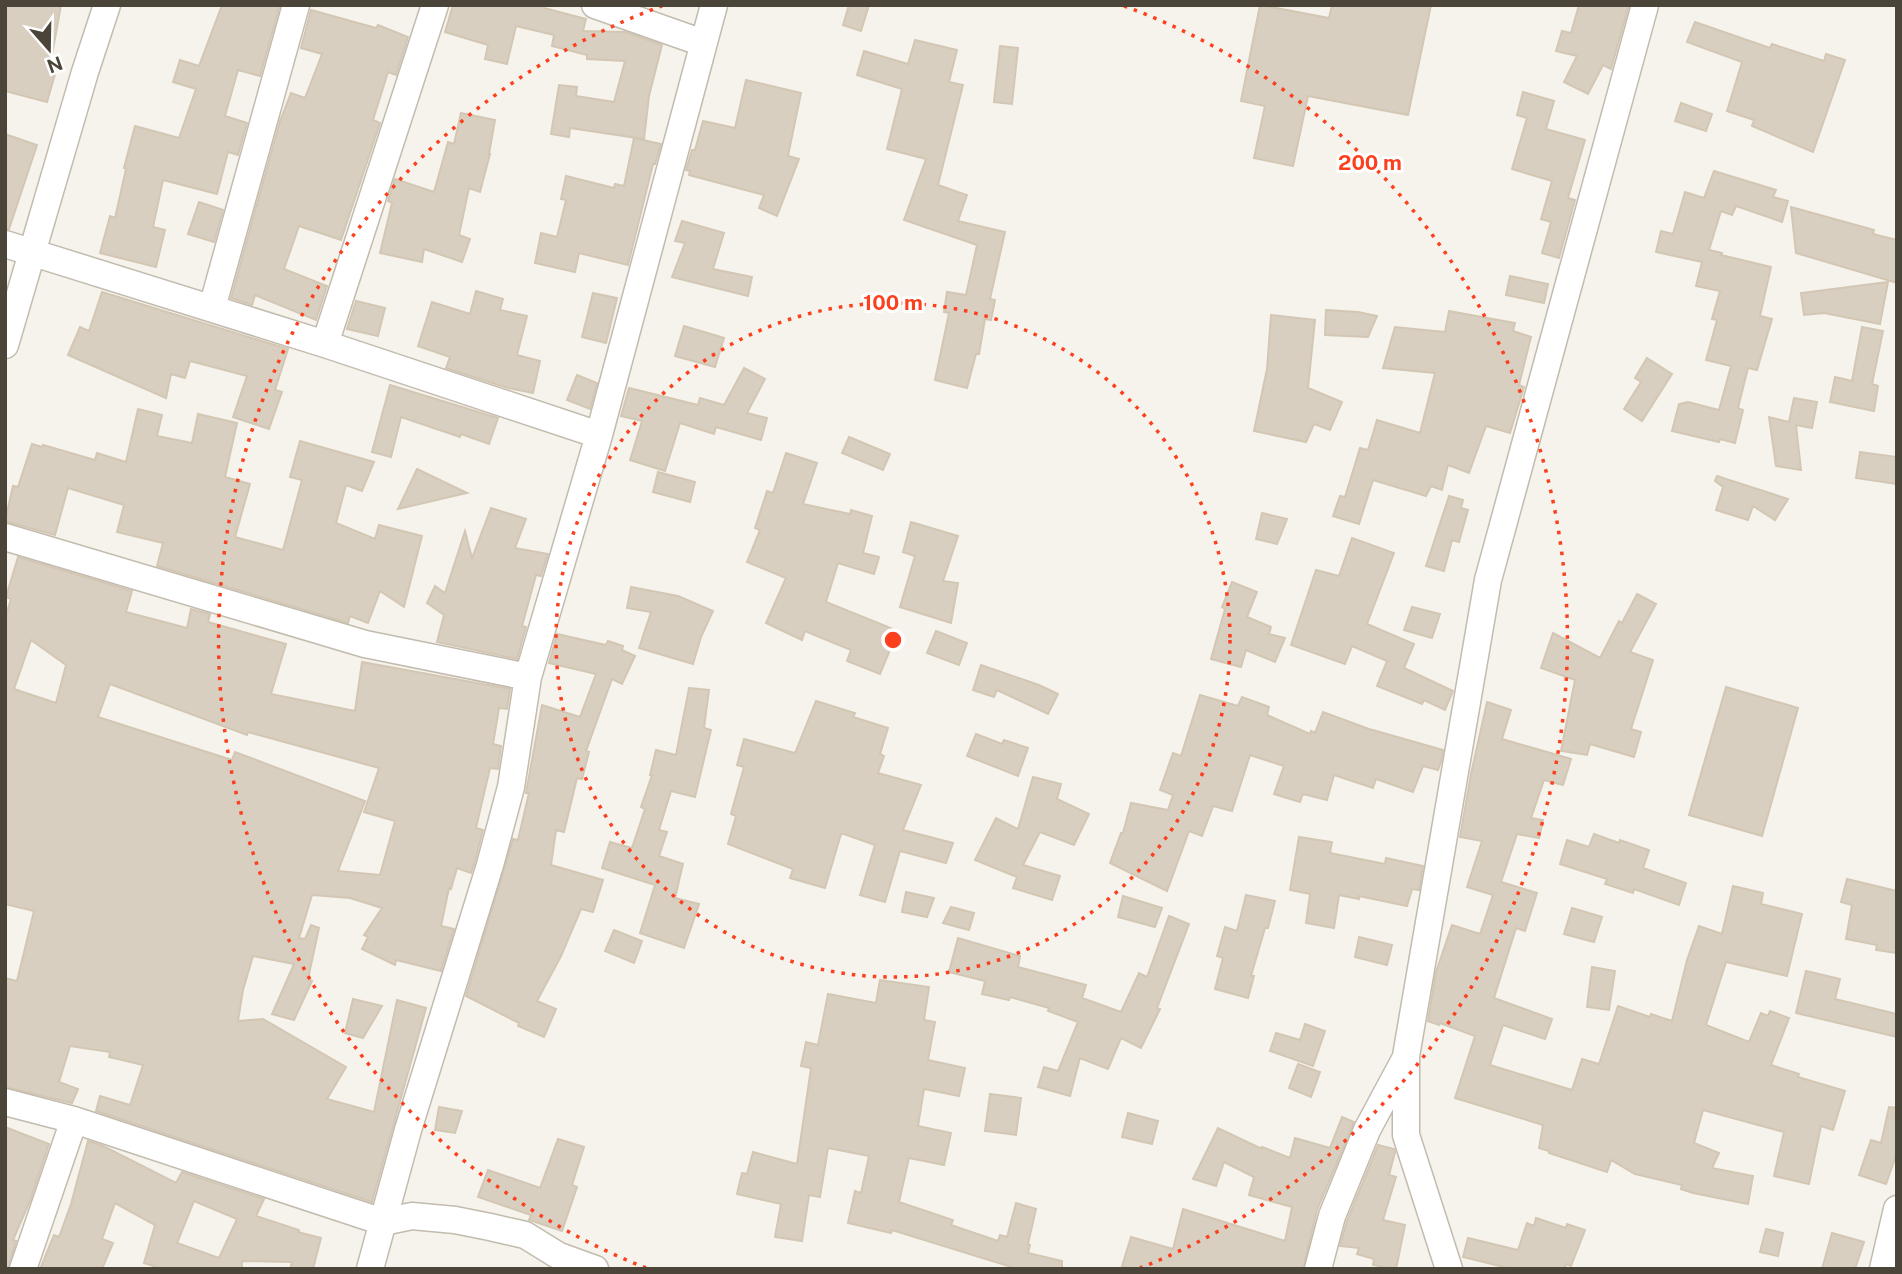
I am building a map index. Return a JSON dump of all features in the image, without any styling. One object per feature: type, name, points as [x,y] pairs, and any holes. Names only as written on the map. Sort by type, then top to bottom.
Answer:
[{"type":"street","points":[[5,345],[107,5]]},
{"type":"street","points":[[212,308],[296,5]]},
{"type":"street","points":[[325,344],[435,5]]},
{"type":"street","points":[[595,5],[703,43]]},
{"type":"street","points":[[370,1269],[408,1130],[481,896],[511,787],[528,677],[599,435],[714,5]]},
{"type":"street","points":[[1449,1269],[1406,1135],[1406,1056],[1488,580],[1645,5]]},
{"type":"street","points":[[5,244],[325,344],[599,435]]},
{"type":"street","points":[[5,537],[365,644],[528,677]]},
{"type":"street","points":[[1318,1269],[1332,1216],[1362,1143],[1406,1056]]},
{"type":"street","points":[[5,1102],[74,1120],[383,1222],[412,1216],[455,1220],[525,1235],[559,1256],[595,1269]]},
{"type":"street","points":[[23,1269],[74,1120]]},
{"type":"street","points":[[1883,1269],[1897,1209]]},
{"type":"building","points":[[5,5],[61,5],[50,66],[57,67],[47,102],[5,91]]},
{"type":"building","points":[[222,5],[280,5],[260,76],[238,70],[225,116],[247,123],[238,155],[228,152],[217,194],[163,180],[153,227],[165,230],[156,267],[100,253],[110,216],[115,218],[135,126],[179,138],[196,89],[173,82],[180,60],[199,66]]},
{"type":"building","points":[[453,5],[545,5],[544,8],[586,19],[583,31],[625,32],[662,45],[649,96],[644,139],[570,128],[569,137],[551,134],[559,85],[577,87],[576,96],[614,102],[625,61],[587,59],[587,55],[552,46],[554,35],[516,26],[507,64],[485,59],[488,45],[445,32]]},
{"type":"building","points":[[849,5],[869,5],[861,31],[843,25]]},
{"type":"building","points":[[1260,5],[1329,18],[1332,5],[1431,5],[1408,115],[1308,96],[1293,166],[1254,158],[1265,106],[1241,101]]},
{"type":"building","points":[[1579,5],[1629,5],[1611,69],[1603,65],[1588,94],[1564,82],[1577,56],[1556,51],[1562,31],[1571,33]]},
{"type":"building","points":[[311,10],[376,28],[378,25],[408,37],[396,75],[388,72],[373,120],[380,123],[341,240],[299,226],[284,269],[327,286],[316,320],[255,295],[252,305],[231,298],[280,121],[291,93],[305,98],[322,54],[301,48]]},
{"type":"building","points":[[1695,22],[1770,48],[1772,44],[1824,61],[1826,54],[1845,60],[1813,152],[1752,126],[1754,120],[1727,111],[1742,62],[1687,42]]},
{"type":"building","points":[[915,40],[957,50],[949,82],[963,85],[938,185],[967,195],[958,221],[1005,232],[990,299],[995,300],[991,320],[985,319],[979,354],[976,354],[967,388],[935,380],[949,313],[944,312],[947,292],[966,295],[977,245],[904,220],[926,159],[887,149],[902,89],[857,75],[864,51],[908,64]]},
{"type":"building","points":[[1000,46],[1018,48],[1012,104],[994,102]]},
{"type":"building","points":[[746,80],[801,93],[788,156],[799,159],[777,216],[759,208],[764,195],[689,175],[690,171],[686,170],[703,121],[735,128]]},
{"type":"building","points":[[1523,92],[1554,101],[1546,129],[1585,140],[1568,198],[1575,200],[1559,258],[1542,253],[1551,222],[1541,219],[1552,181],[1512,169],[1527,118],[1517,115]]},
{"type":"building","points":[[1681,103],[1712,114],[1706,131],[1675,121]]},
{"type":"building","points":[[461,113],[495,120],[480,192],[469,188],[459,235],[470,239],[462,262],[424,249],[422,262],[380,253],[392,203],[388,201],[395,179],[434,192],[448,142],[454,144]]},
{"type":"building","points":[[5,134],[37,145],[9,229],[5,229]]},
{"type":"building","points":[[634,138],[661,144],[653,164],[628,265],[579,253],[575,272],[535,263],[541,233],[557,237],[566,200],[561,199],[566,176],[614,188],[615,184],[624,186]]},
{"type":"building","points":[[1714,171],[1776,190],[1773,197],[1788,201],[1782,222],[1736,206],[1732,215],[1721,211],[1709,250],[1771,267],[1760,316],[1772,319],[1757,370],[1748,368],[1738,408],[1743,410],[1735,443],[1672,431],[1679,404],[1688,402],[1719,410],[1731,366],[1706,360],[1717,320],[1712,319],[1720,291],[1696,286],[1702,262],[1656,252],[1661,231],[1673,234],[1685,192],[1704,198]]},
{"type":"building","points":[[199,202],[223,210],[214,242],[188,234]]},
{"type":"building","points":[[1791,207],[1874,230],[1873,234],[1897,240],[1897,283],[1796,253]]},
{"type":"building","points":[[682,221],[724,233],[713,269],[752,277],[748,296],[672,277],[685,243],[675,241]]},
{"type":"building","points":[[1510,276],[1548,284],[1544,303],[1506,295]]},
{"type":"building","points":[[1888,282],[1880,324],[1824,313],[1804,315],[1801,293]]},
{"type":"building","points":[[476,291],[503,299],[500,310],[527,316],[517,355],[540,361],[533,393],[446,368],[450,357],[418,346],[432,302],[470,314]]},
{"type":"building","points":[[102,292],[288,349],[275,390],[282,392],[269,429],[233,417],[247,376],[190,361],[185,378],[171,374],[166,398],[68,355],[80,327],[89,331]]},
{"type":"building","points":[[593,293],[617,298],[606,343],[582,337]]},
{"type":"building","points":[[356,301],[385,308],[378,336],[347,329]]},
{"type":"building","points":[[1326,310],[1377,316],[1368,337],[1325,335]]},
{"type":"building","points":[[1449,311],[1515,323],[1513,331],[1531,337],[1519,385],[1524,387],[1510,433],[1486,426],[1469,473],[1448,465],[1442,490],[1431,486],[1426,496],[1373,480],[1359,524],[1333,516],[1340,496],[1345,497],[1360,448],[1368,450],[1377,420],[1420,433],[1435,373],[1383,368],[1395,327],[1445,332]]},
{"type":"building","points":[[1271,315],[1315,320],[1308,388],[1342,402],[1330,430],[1314,424],[1306,442],[1254,431],[1267,369]]},
{"type":"building","points":[[684,326],[724,338],[715,367],[675,356]]},
{"type":"building","points":[[1862,327],[1883,331],[1872,384],[1878,386],[1874,411],[1830,402],[1835,377],[1852,381]]},
{"type":"building","points":[[1647,358],[1672,374],[1642,421],[1624,409],[1641,382],[1635,378]]},
{"type":"building","points":[[744,368],[765,379],[747,413],[767,418],[761,440],[716,427],[714,434],[680,423],[665,471],[630,460],[642,421],[621,416],[629,388],[698,405],[700,398],[724,405]]},
{"type":"building","points":[[577,375],[597,383],[590,409],[567,400]]},
{"type":"building","points":[[390,385],[498,418],[489,444],[401,417],[391,457],[372,452]]},
{"type":"building","points":[[1794,398],[1817,402],[1812,428],[1796,425],[1801,470],[1776,466],[1769,417],[1789,422]]},
{"type":"building","points":[[138,409],[162,415],[157,436],[192,443],[198,414],[237,423],[225,477],[250,484],[235,537],[283,550],[302,480],[290,477],[300,441],[374,462],[362,491],[346,485],[336,523],[375,539],[379,525],[422,536],[404,607],[380,591],[368,623],[350,616],[348,623],[157,566],[163,543],[117,532],[124,505],[68,488],[55,535],[5,521],[13,486],[18,487],[32,444],[95,460],[97,453],[126,462]]},
{"type":"building","points":[[849,437],[890,454],[883,470],[842,453]]},
{"type":"building","points":[[1860,452],[1897,457],[1897,484],[1856,478]]},
{"type":"building","points":[[786,453],[817,463],[803,504],[850,514],[851,510],[872,516],[863,553],[879,557],[874,574],[838,563],[826,602],[898,631],[880,674],[847,661],[851,650],[805,631],[802,640],[766,623],[786,578],[747,562],[760,530],[755,528],[767,491],[773,493]]},
{"type":"building","points":[[417,469],[467,493],[398,509]]},
{"type":"building","points":[[658,472],[695,482],[690,502],[653,492]]},
{"type":"building","points":[[1717,476],[1788,499],[1775,520],[1753,506],[1748,520],[1716,510],[1723,487],[1715,481]]},
{"type":"building","points":[[1449,496],[1463,500],[1461,508],[1468,510],[1459,542],[1452,540],[1444,571],[1426,566]]},
{"type":"building","points":[[491,508],[526,519],[515,548],[548,554],[541,576],[536,575],[522,626],[526,627],[517,659],[437,642],[444,615],[427,603],[435,586],[445,593],[465,531],[472,558]]},
{"type":"building","points":[[1262,513],[1287,519],[1277,544],[1256,539]]},
{"type":"building","points":[[911,522],[958,536],[943,581],[958,583],[951,623],[900,607],[915,556],[903,552]]},
{"type":"building","points":[[1352,538],[1394,553],[1367,624],[1414,644],[1404,668],[1453,691],[1445,710],[1424,700],[1422,704],[1377,686],[1387,661],[1352,646],[1345,664],[1291,645],[1316,570],[1339,576]]},
{"type":"building","points":[[18,557],[132,591],[126,612],[187,628],[191,609],[210,614],[208,622],[286,644],[271,694],[355,711],[362,662],[510,689],[507,709],[499,708],[493,744],[501,746],[498,769],[490,768],[476,828],[483,830],[475,861],[471,873],[457,868],[451,889],[449,888],[441,926],[454,929],[441,971],[396,960],[395,965],[362,949],[368,937],[364,935],[382,908],[350,898],[312,895],[299,938],[305,939],[311,925],[319,928],[308,979],[312,981],[294,1020],[272,1014],[294,964],[253,956],[243,990],[238,1021],[263,1019],[346,1067],[327,1099],[374,1112],[397,1000],[426,1008],[372,1202],[96,1111],[100,1096],[130,1105],[143,1065],[109,1057],[110,1052],[70,1046],[59,1082],[78,1089],[72,1103],[5,1087],[5,978],[17,981],[34,911],[5,904],[5,619],[11,599],[6,597]],"holes":[[[31,640],[66,665],[56,703],[14,689]],[[110,684],[247,735],[248,732],[379,768],[364,812],[395,821],[380,875],[338,871],[365,801],[235,752],[232,760],[98,717]]]},
{"type":"building","points":[[1232,582],[1257,592],[1247,617],[1271,627],[1269,634],[1285,638],[1275,662],[1246,650],[1241,667],[1211,659],[1225,609],[1222,607]]},
{"type":"building","points":[[631,587],[678,596],[713,611],[693,664],[639,648],[651,612],[627,608]]},
{"type":"building","points":[[1637,594],[1656,604],[1630,652],[1653,660],[1631,729],[1641,732],[1634,757],[1590,744],[1587,755],[1561,751],[1575,680],[1541,668],[1553,633],[1600,658]]},
{"type":"building","points":[[1412,607],[1440,614],[1432,638],[1404,630]]},
{"type":"building","points":[[936,631],[967,643],[959,665],[927,653]]},
{"type":"building","points":[[557,634],[606,645],[608,641],[623,646],[622,650],[635,656],[622,684],[612,679],[586,751],[589,752],[582,779],[577,778],[564,832],[556,830],[551,865],[603,880],[593,912],[581,909],[561,956],[537,1001],[556,1009],[544,1037],[518,1026],[519,1023],[466,996],[513,839],[518,840],[529,793],[526,793],[542,705],[580,717],[596,674],[549,663]]},
{"type":"building","points":[[981,665],[1058,694],[1048,714],[997,690],[994,697],[973,690]]},
{"type":"building","points":[[1726,687],[1798,708],[1762,836],[1689,815]]},
{"type":"building","points":[[689,688],[709,690],[704,728],[711,730],[695,797],[671,791],[659,830],[667,832],[659,856],[683,864],[675,898],[699,904],[684,948],[640,933],[655,885],[602,868],[610,842],[632,848],[645,809],[641,807],[652,775],[656,750],[676,755]]},
{"type":"building","points":[[1200,695],[1238,706],[1242,697],[1269,707],[1267,715],[1310,734],[1311,731],[1315,733],[1323,712],[1369,729],[1443,750],[1441,762],[1438,770],[1423,766],[1413,792],[1376,779],[1373,788],[1334,775],[1327,800],[1303,794],[1300,802],[1274,794],[1284,766],[1250,755],[1232,811],[1213,806],[1202,836],[1189,831],[1167,891],[1110,863],[1123,833],[1131,803],[1168,810],[1173,795],[1160,790],[1173,753],[1181,756]]},
{"type":"building","points":[[816,701],[855,713],[853,717],[888,728],[880,754],[884,756],[878,773],[921,785],[903,830],[953,843],[946,863],[900,851],[885,902],[860,895],[875,845],[841,834],[825,888],[790,878],[793,869],[728,844],[736,816],[731,814],[744,767],[737,765],[744,739],[795,753]]},
{"type":"building","points":[[1487,702],[1511,710],[1502,739],[1571,759],[1563,785],[1544,780],[1531,818],[1543,820],[1539,838],[1517,834],[1501,882],[1537,893],[1525,931],[1516,928],[1494,998],[1552,1019],[1545,1039],[1503,1025],[1490,1065],[1572,1090],[1582,1059],[1599,1064],[1618,1006],[1672,1021],[1687,960],[1699,926],[1722,934],[1733,886],[1763,893],[1761,904],[1802,914],[1787,976],[1726,962],[1706,1025],[1749,1042],[1761,1013],[1768,1016],[1770,1011],[1789,1018],[1771,1065],[1799,1074],[1798,1077],[1845,1091],[1833,1130],[1821,1126],[1809,1184],[1774,1176],[1784,1132],[1703,1110],[1694,1143],[1719,1153],[1712,1168],[1753,1176],[1748,1204],[1693,1193],[1681,1189],[1682,1185],[1635,1174],[1611,1160],[1607,1172],[1549,1153],[1539,1148],[1543,1125],[1455,1098],[1475,1036],[1428,1021],[1436,972],[1452,925],[1480,934],[1493,895],[1467,887],[1482,841],[1460,837]]},
{"type":"building","points":[[976,734],[1002,744],[1004,740],[1028,748],[1018,776],[967,756]]},
{"type":"building","points":[[1033,777],[1061,784],[1057,799],[1089,814],[1074,845],[1040,832],[1023,865],[1060,876],[1052,900],[1013,888],[1017,877],[975,860],[996,818],[1018,829]]},
{"type":"building","points":[[1594,834],[1649,850],[1643,868],[1686,883],[1679,905],[1634,889],[1633,893],[1605,884],[1607,879],[1560,864],[1567,840],[1589,847]]},
{"type":"building","points":[[1299,837],[1332,842],[1330,853],[1385,864],[1386,858],[1423,866],[1419,890],[1412,889],[1407,906],[1359,896],[1359,899],[1339,895],[1334,928],[1306,923],[1310,894],[1290,890]]},
{"type":"building","points":[[1847,879],[1897,891],[1897,953],[1876,950],[1877,945],[1846,939],[1852,905],[1841,902]]},
{"type":"building","points":[[906,892],[934,898],[927,917],[902,912]]},
{"type":"building","points":[[1246,895],[1275,901],[1251,976],[1254,976],[1248,998],[1215,989],[1223,958],[1217,956],[1225,927],[1237,931]]},
{"type":"building","points":[[1123,896],[1162,908],[1155,927],[1118,917]]},
{"type":"building","points":[[951,907],[974,913],[969,930],[943,923]]},
{"type":"building","points":[[1572,908],[1602,917],[1594,942],[1564,934]]},
{"type":"building","points":[[1169,916],[1189,924],[1157,1008],[1160,1009],[1141,1048],[1121,1038],[1108,1069],[1080,1058],[1070,1096],[1038,1087],[1044,1067],[1058,1071],[1078,1022],[1048,1011],[1049,1008],[1010,997],[1009,1000],[982,994],[985,981],[949,972],[958,938],[1020,956],[1018,967],[1086,985],[1082,998],[1121,1012],[1139,973],[1147,977]]},
{"type":"building","points":[[614,930],[642,941],[634,963],[605,951]]},
{"type":"building","points":[[1359,937],[1392,945],[1387,965],[1355,957]]},
{"type":"building","points":[[1592,967],[1615,971],[1609,1010],[1587,1007]]},
{"type":"building","points":[[1806,971],[1840,979],[1835,999],[1897,1014],[1897,1037],[1796,1013]]},
{"type":"building","points":[[880,980],[929,987],[924,1020],[935,1022],[928,1060],[965,1068],[959,1096],[924,1089],[918,1126],[951,1133],[944,1165],[909,1158],[899,1202],[953,1220],[951,1225],[998,1241],[1000,1235],[1007,1237],[1016,1203],[1036,1209],[1028,1253],[1062,1261],[1062,1269],[1018,1269],[892,1230],[891,1233],[848,1223],[855,1191],[861,1193],[869,1156],[828,1148],[820,1197],[809,1195],[802,1241],[775,1237],[781,1204],[737,1194],[742,1173],[747,1174],[753,1152],[797,1164],[811,1068],[801,1066],[806,1042],[818,1045],[828,994],[876,1003]]},
{"type":"building","points":[[353,999],[382,1006],[363,1038],[345,1033]]},
{"type":"building","points":[[1305,1024],[1325,1031],[1313,1066],[1270,1051],[1276,1033],[1300,1040]]},
{"type":"building","points":[[1298,1064],[1320,1072],[1311,1097],[1289,1088]]},
{"type":"building","points":[[990,1094],[1021,1098],[1016,1135],[985,1131]]},
{"type":"building","points":[[439,1107],[462,1111],[455,1133],[435,1130]]},
{"type":"building","points":[[1889,1107],[1897,1108],[1897,1153],[1886,1184],[1859,1175],[1871,1140],[1881,1143]]},
{"type":"building","points":[[1128,1113],[1158,1121],[1152,1144],[1122,1137]]},
{"type":"building","points":[[1342,1117],[1354,1122],[1317,1210],[1303,1269],[1132,1269],[1122,1266],[1131,1237],[1173,1249],[1183,1209],[1285,1241],[1292,1207],[1249,1195],[1254,1177],[1224,1162],[1216,1186],[1193,1179],[1218,1128],[1262,1149],[1290,1158],[1295,1138],[1330,1148]]},
{"type":"building","points":[[5,1127],[49,1144],[30,1201],[13,1240],[16,1241],[8,1269],[5,1269]]},
{"type":"building","points":[[558,1139],[584,1147],[572,1185],[577,1187],[562,1231],[529,1220],[531,1215],[478,1197],[488,1170],[540,1188]]},
{"type":"building","points":[[88,1141],[176,1183],[182,1172],[264,1199],[256,1216],[321,1238],[313,1269],[290,1269],[292,1262],[242,1261],[242,1269],[163,1269],[144,1263],[155,1225],[115,1203],[102,1239],[113,1243],[102,1269],[40,1269],[54,1235],[59,1237]],"holes":[[[194,1201],[237,1219],[219,1258],[177,1243]]]},
{"type":"building","points":[[1378,1145],[1394,1149],[1395,1152],[1389,1175],[1396,1177],[1383,1220],[1405,1225],[1396,1269],[1373,1265],[1374,1259],[1357,1254],[1359,1248],[1340,1246],[1347,1221]]},
{"type":"building","points":[[1536,1218],[1566,1228],[1567,1224],[1585,1230],[1571,1266],[1566,1264],[1565,1269],[1512,1269],[1463,1257],[1468,1238],[1518,1250],[1527,1223],[1534,1226]]},
{"type":"building","points":[[1766,1229],[1783,1233],[1778,1256],[1760,1252]]},
{"type":"building","points":[[1832,1233],[1864,1242],[1855,1269],[1822,1269]]}]
